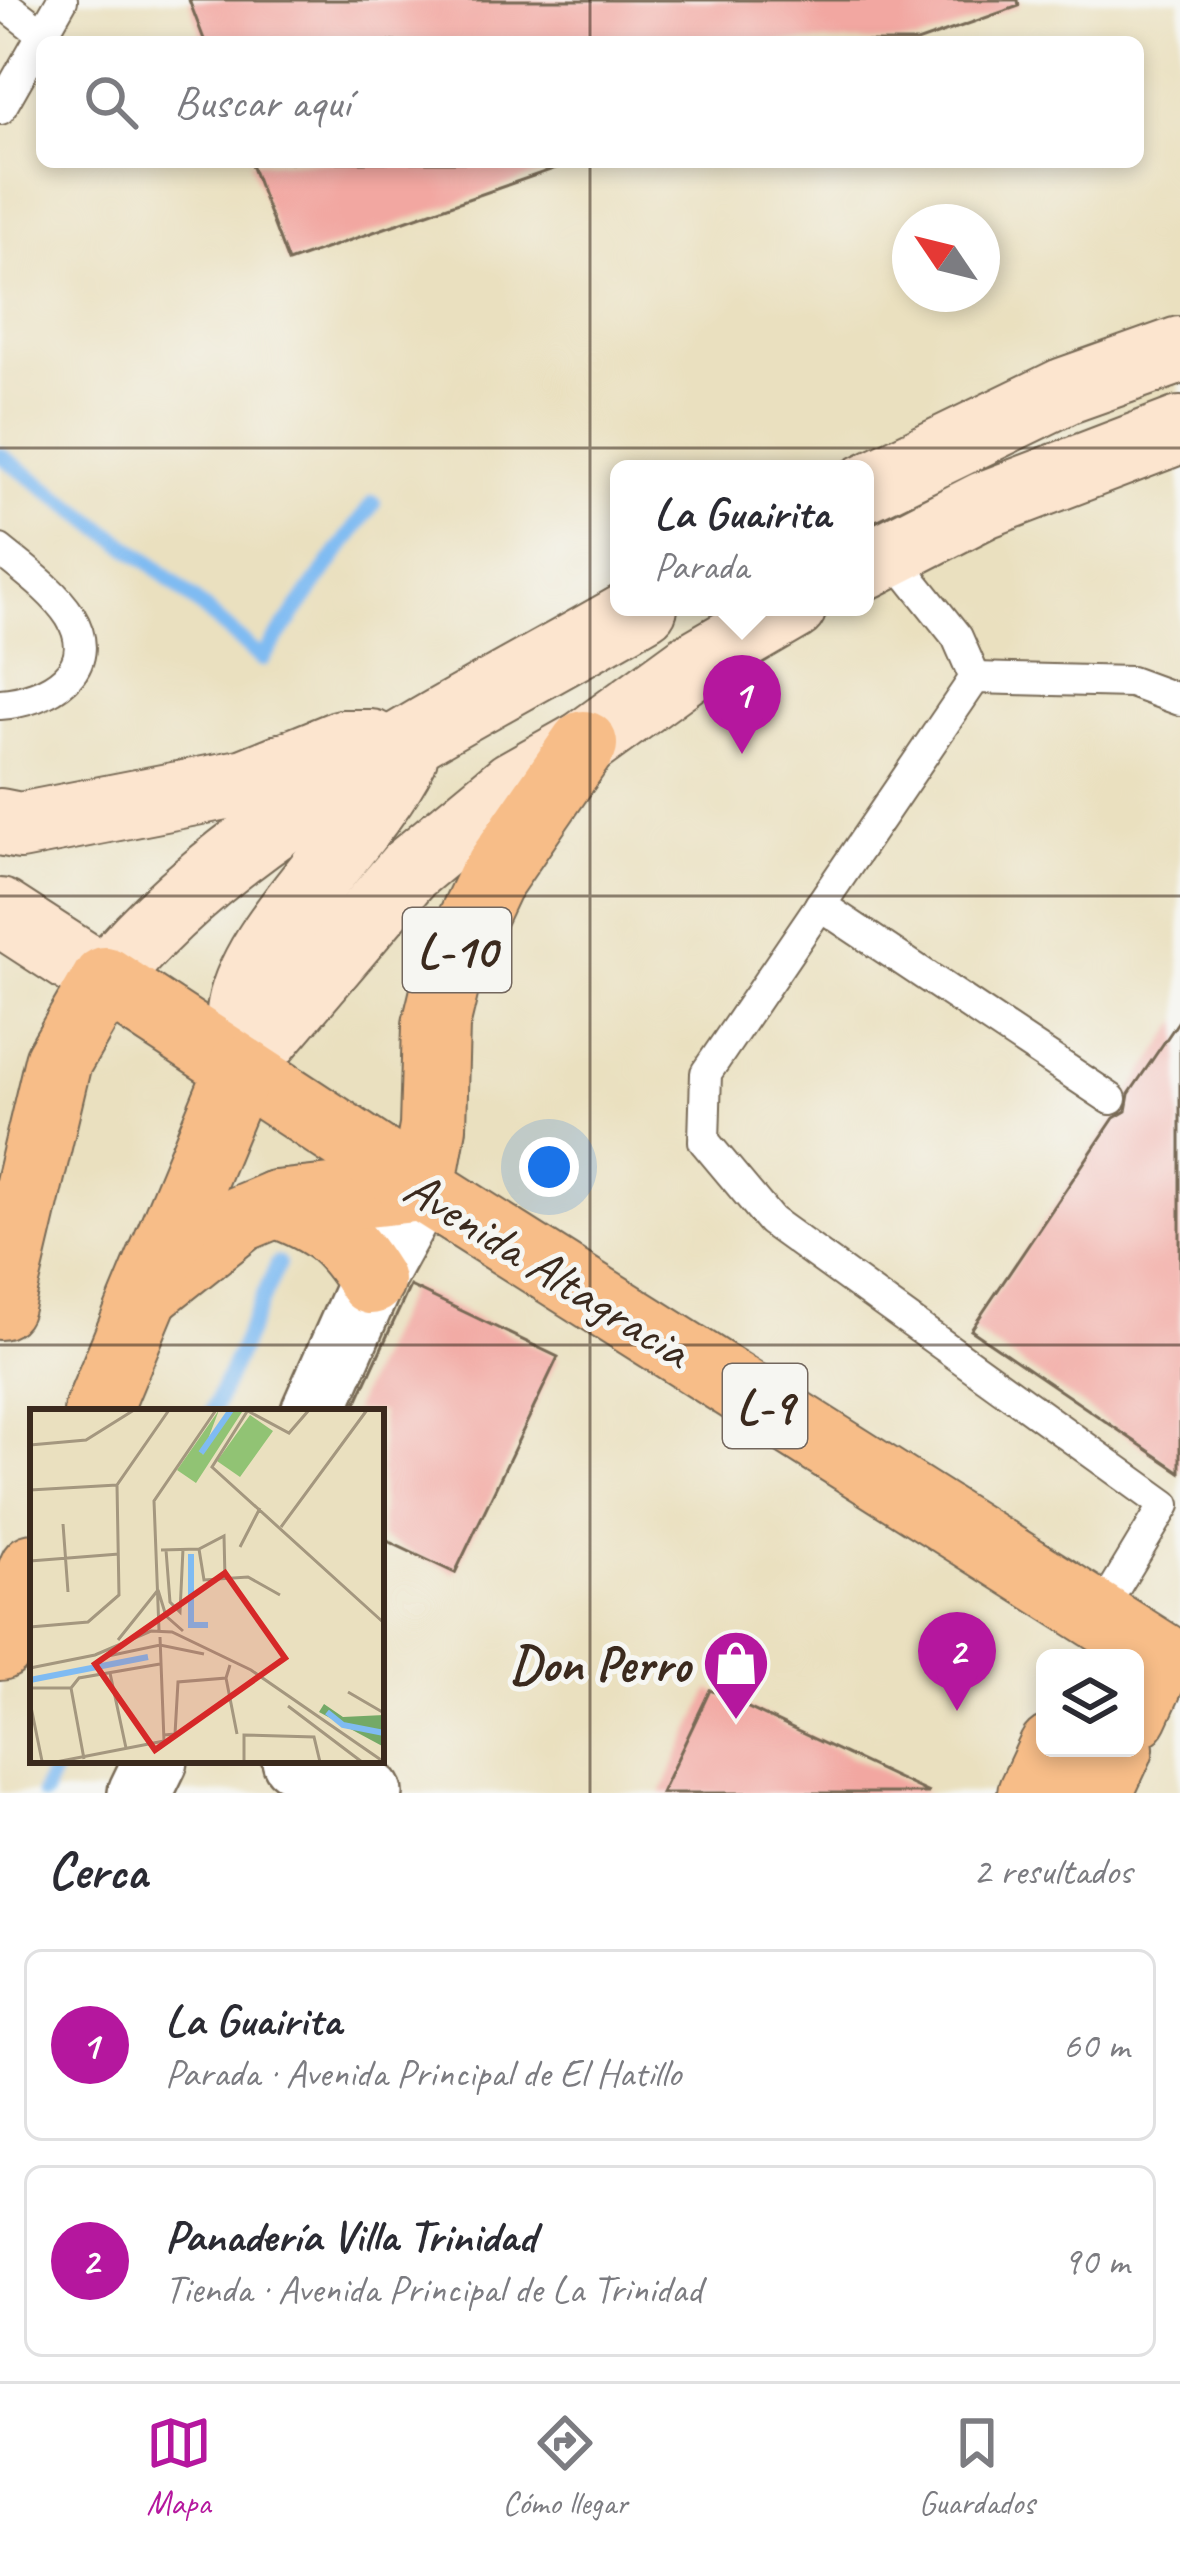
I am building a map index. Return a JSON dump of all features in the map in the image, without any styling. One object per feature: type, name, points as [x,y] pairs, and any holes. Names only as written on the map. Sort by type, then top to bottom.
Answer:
[{"type":"main road","points":[[874,484],[1065,391],[1180,350]]},
{"type":"main road","points":[[877,559],[984,505],[1180,430]]},
{"type":"main road","points":[[0,1306],[58,1061],[105,980],[149,925],[202,878],[411,743],[629,616]]},
{"type":"main road","name":"L-10","points":[[99,1409],[239,1070],[409,870],[513,784],[584,744],[690,667],[778,616]]},
{"type":"main road","points":[[0,822],[20,826],[245,782],[342,743],[411,743]]},
{"type":"main road","points":[[239,1070],[241,1002],[266,950],[382,801],[411,743]]},
{"type":"main road","name":"L-10","points":[[422,1189],[433,1127],[436,1025],[451,963],[489,882],[584,744]]},
{"type":"main road","points":[[0,912],[105,980]]},
{"type":"main road","name":"L-9","points":[[105,980],[239,1070]]},
{"type":"main road","name":"Avenida Altagracia","points":[[239,1070],[1128,1644]]},
{"type":"main road","points":[[147,1293],[240,1220],[276,1204],[422,1189]]},
{"type":"main road","points":[[276,1204],[314,1218],[346,1241],[371,1281]]},
{"type":"main road","points":[[0,1647],[30,1574]]},
{"type":"main road","points":[[1031,1793],[1048,1757]]},
{"type":"main road","points":[[1099,1793],[1116,1757]]},
{"type":"street","points":[[314,1409],[371,1281],[422,1189]]},
{"type":"street","points":[[140,1793],[155,1763]]},
{"type":"street","points":[[301,1763],[371,1793]]},
{"type":"lane","points":[[0,1],[43,34],[62,0]]},
{"type":"lane","points":[[0,110],[36,46]]},
{"type":"lane","points":[[0,550],[69,615],[80,642],[74,673],[56,689],[33,702],[0,704]]},
{"type":"lane","points":[[877,559],[957,637],[975,678]]},
{"type":"lane","points":[[975,678],[1131,682],[1180,700]]},
{"type":"lane","points":[[975,678],[706,1073],[704,1142],[771,1222],[1165,1505],[1128,1644]]},
{"type":"lane","points":[[820,904],[1111,1099]]},
{"type":"building","points":[[189,0],[1018,0],[1019,6],[934,36],[203,36]]},
{"type":"building","points":[[252,168],[556,168],[288,262]]},
{"type":"building","points":[[1180,1019],[1180,1472],[971,1330],[1114,1118],[1126,1111],[1129,1094]]},
{"type":"building","points":[[410,1286],[558,1357],[455,1573],[384,1539],[384,1409],[353,1409]]},
{"type":"building","name":"Don Perro","points":[[710,1690],[929,1793],[661,1793]]},
{"type":"waterway","points":[[0,455],[152,564],[262,659],[373,503]]},
{"type":"waterway","points":[[213,1409],[278,1264]]},
{"type":"waterway","points":[[43,1793],[57,1763]]},
{"type":"place","name":"La Guairita","points":[[742,754]]},
{"type":"place","name":"Panadería Villa Trinidad","points":[[957,1711]]},
{"type":"place","name":"Don Perro","points":[[736,1722]]}]
